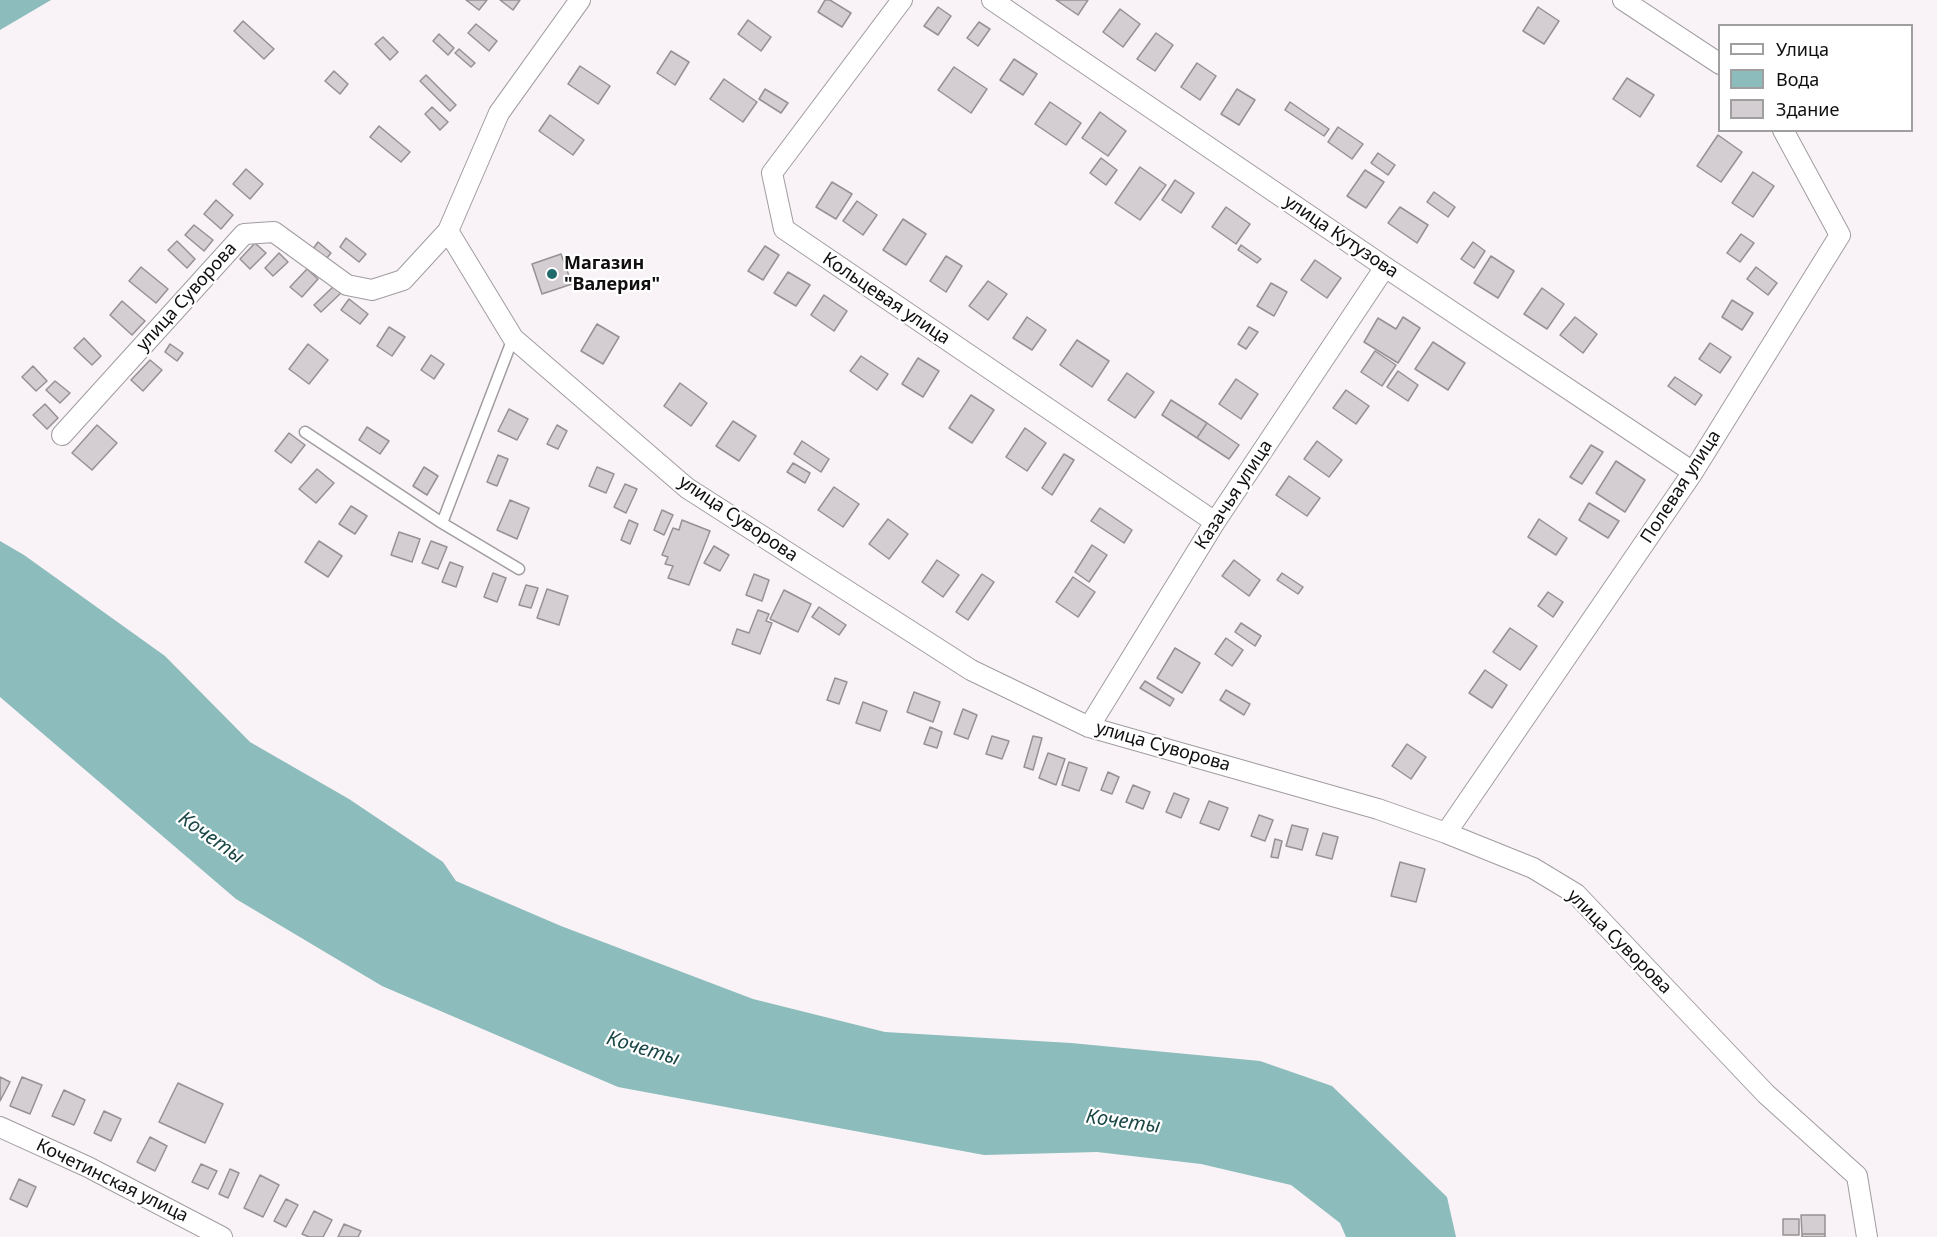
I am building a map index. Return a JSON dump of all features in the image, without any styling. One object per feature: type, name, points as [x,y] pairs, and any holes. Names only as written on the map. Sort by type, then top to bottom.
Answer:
[{"type":"street","name":"улица Суворова","points":[[62,435],[244,234],[274,232],[347,285],[372,290],[403,280],[448,231],[499,113],[580,0]]},
{"type":"street","name":"Кольцевая улица","points":[[902,0],[772,174],[784,229],[1215,522]]},
{"type":"street","name":"улица Кутузова","points":[[992,0],[1385,267],[1693,471]]},
{"type":"street","points":[[1623,0],[1718,63]]},
{"type":"street","name":"Полевая улица","points":[[1446,833],[1693,471],[1840,235],[1784,132]]},
{"type":"street","name":"улица Суворова","points":[[448,231],[513,338],[687,488],[971,670],[1089,727],[1378,809],[1533,868],[1576,894],[1766,1094],[1857,1176],[1867,1237]]},
{"type":"street","name":"Казачья улица","points":[[1089,727],[1215,522],[1385,267]]},
{"type":"street","name":"Кочетинская улица","points":[[0,1127],[88,1167],[221,1237]]},
{"type":"lane","points":[[442,523],[513,338]]},
{"type":"lane","points":[[305,432],[442,523],[519,569]]},
{"type":"water","points":[[0,0],[51,0],[0,30]]},
{"type":"water","name":"Кочеты","points":[[0,541],[24,555],[165,656],[250,742],[349,799],[443,862],[456,881],[561,926],[753,999],[885,1032],[1071,1043],[1260,1061],[1332,1086],[1447,1197],[1456,1237],[1346,1237],[1340,1223],[1291,1185],[1201,1164],[1097,1152],[984,1155],[618,1087],[382,986],[236,899],[0,697]]},
{"type":"building","points":[[466,0],[487,0],[479,10]]},
{"type":"building","points":[[500,0],[520,0],[513,10]]},
{"type":"building","points":[[825,0],[830,0],[851,13],[842,27],[818,12]]},
{"type":"building","points":[[1056,0],[1088,0],[1078,15]]},
{"type":"building","points":[[938,7],[951,16],[938,35],[924,26]]},
{"type":"building","points":[[1538,7],[1559,21],[1544,44],[1523,31]]},
{"type":"building","points":[[1120,9],[1140,24],[1123,47],[1103,32]]},
{"type":"building","points":[[748,20],[771,37],[761,51],[738,34]]},
{"type":"building","points":[[243,21],[274,49],[264,59],[234,31]]},
{"type":"building","points":[[979,22],[990,29],[978,46],[967,38]]},
{"type":"building","points":[[476,24],[497,41],[489,51],[468,33]]},
{"type":"building","points":[[1156,33],[1173,45],[1155,71],[1137,59]]},
{"type":"building","points":[[439,34],[454,48],[448,55],[433,41]]},
{"type":"building","points":[[383,37],[398,52],[390,60],[375,44]]},
{"type":"building","points":[[459,49],[475,63],[471,67],[455,53]]},
{"type":"building","points":[[671,51],[689,62],[675,85],[657,73]]},
{"type":"building","points":[[1014,59],[1037,74],[1023,95],[1000,80]]},
{"type":"building","points":[[1197,63],[1216,76],[1200,100],[1181,87]]},
{"type":"building","points":[[580,66],[610,86],[598,104],[568,84]]},
{"type":"building","points":[[954,67],[987,89],[971,113],[938,90]]},
{"type":"building","points":[[334,71],[348,84],[340,94],[325,81]]},
{"type":"building","points":[[426,75],[456,105],[450,111],[420,81]]},
{"type":"building","points":[[1627,78],[1654,95],[1640,117],[1613,99]]},
{"type":"building","points":[[724,79],[757,102],[743,122],[710,99]]},
{"type":"building","points":[[765,89],[788,103],[781,113],[759,99]]},
{"type":"building","points":[[1237,89],[1255,100],[1239,125],[1221,114]]},
{"type":"building","points":[[1050,102],[1081,123],[1066,145],[1035,124]]},
{"type":"building","points":[[1290,102],[1329,129],[1324,136],[1285,110]]},
{"type":"building","points":[[432,107],[448,122],[440,130],[425,114]]},
{"type":"building","points":[[1100,112],[1126,131],[1108,156],[1082,138]]},
{"type":"building","points":[[550,115],[584,140],[573,155],[539,131]]},
{"type":"building","points":[[379,126],[410,152],[401,162],[370,137]]},
{"type":"building","points":[[1338,127],[1363,144],[1352,159],[1328,142]]},
{"type":"building","points":[[1718,135],[1742,152],[1721,182],[1697,166]]},
{"type":"building","points":[[1378,153],[1395,165],[1388,175],[1371,163]]},
{"type":"building","points":[[1101,158],[1117,170],[1106,185],[1090,173]]},
{"type":"building","points":[[1140,167],[1166,185],[1140,220],[1115,203]]},
{"type":"building","points":[[246,169],[263,184],[250,199],[233,184]]},
{"type":"building","points":[[1365,170],[1384,182],[1366,208],[1347,196]]},
{"type":"building","points":[[1753,172],[1774,186],[1753,217],[1732,203]]},
{"type":"building","points":[[1175,180],[1194,193],[1181,213],[1162,200]]},
{"type":"building","points":[[832,182],[852,194],[836,219],[816,207]]},
{"type":"building","points":[[1434,192],[1455,207],[1448,217],[1427,202]]},
{"type":"building","points":[[216,200],[233,215],[221,229],[204,214]]},
{"type":"building","points":[[857,201],[877,215],[863,235],[843,221]]},
{"type":"building","points":[[1226,207],[1250,224],[1236,244],[1212,227]]},
{"type":"building","points":[[1400,207],[1428,225],[1417,243],[1388,223]]},
{"type":"building","points":[[903,219],[926,234],[906,265],[883,250]]},
{"type":"building","points":[[194,225],[213,240],[204,251],[185,235]]},
{"type":"building","points":[[1741,234],[1754,243],[1740,262],[1727,253]]},
{"type":"building","points":[[346,238],[366,254],[359,262],[340,247]]},
{"type":"building","points":[[177,241],[195,259],[187,268],[168,250]]},
{"type":"building","points":[[318,242],[331,253],[326,259],[313,249]]},
{"type":"building","points":[[1473,242],[1485,251],[1474,268],[1461,259]]},
{"type":"building","points":[[255,243],[266,253],[250,269],[240,259]]},
{"type":"building","points":[[1241,245],[1261,259],[1257,263],[1238,250]]},
{"type":"building","points":[[765,246],[779,255],[763,280],[748,271]]},
{"type":"building","points":[[279,253],[288,262],[273,276],[265,268]]},
{"type":"building","name":"Магазин \"Валерия\"","points":[[561,254],[572,284],[542,294],[532,264]]},
{"type":"building","points":[[946,256],[962,266],[946,292],[930,281]]},
{"type":"building","points":[[1491,256],[1514,271],[1498,298],[1474,283]]},
{"type":"building","points":[[1315,260],[1341,278],[1327,298],[1301,280]]},
{"type":"building","points":[[141,267],[168,289],[156,303],[129,281]]},
{"type":"building","points":[[1756,267],[1777,283],[1768,295],[1747,279]]},
{"type":"building","points":[[307,269],[318,279],[302,297],[290,287]]},
{"type":"building","points":[[788,272],[810,285],[796,306],[774,293]]},
{"type":"building","points":[[988,281],[1007,294],[988,320],[969,306]]},
{"type":"building","points":[[1271,283],[1287,292],[1274,316],[1257,306]]},
{"type":"building","points":[[335,285],[342,292],[321,312],[314,305]]},
{"type":"building","points":[[1542,288],[1564,304],[1547,329],[1524,314]]},
{"type":"building","points":[[824,295],[847,311],[834,331],[811,315]]},
{"type":"building","points":[[349,299],[368,314],[360,324],[341,310]]},
{"type":"building","points":[[1732,300],[1753,313],[1742,330],[1722,317]]},
{"type":"building","points":[[122,301],[145,321],[132,335],[110,315]]},
{"type":"building","points":[[1027,317],[1046,330],[1032,350],[1013,338]]},
{"type":"building","points":[[1403,317],[1420,328],[1398,363],[1364,342],[1378,318],[1396,329]]},
{"type":"building","points":[[1575,317],[1597,334],[1583,353],[1560,335]]},
{"type":"building","points":[[597,324],[619,337],[603,364],[581,351]]},
{"type":"building","points":[[389,327],[405,337],[392,356],[377,346]]},
{"type":"building","points":[[1249,327],[1258,332],[1246,349],[1238,344]]},
{"type":"building","points":[[84,338],[101,356],[92,365],[74,348]]},
{"type":"building","points":[[1077,340],[1109,361],[1092,387],[1060,365]]},
{"type":"building","points":[[1433,342],[1465,363],[1448,390],[1415,369]]},
{"type":"building","points":[[1710,343],[1731,357],[1720,373],[1699,359]]},
{"type":"building","points":[[170,344],[183,353],[177,361],[165,352]]},
{"type":"building","points":[[308,344],[328,360],[309,384],[289,369]]},
{"type":"building","points":[[1375,351],[1396,365],[1382,386],[1361,372]]},
{"type":"building","points":[[431,355],[444,364],[434,379],[421,370]]},
{"type":"building","points":[[861,356],[888,374],[877,390],[850,371]]},
{"type":"building","points":[[918,358],[939,371],[923,397],[902,384]]},
{"type":"building","points":[[150,360],[162,370],[143,391],[131,380]]},
{"type":"building","points":[[33,366],[47,381],[36,391],[22,377]]},
{"type":"building","points":[[1398,371],[1418,385],[1408,401],[1387,387]]},
{"type":"building","points":[[1127,373],[1154,392],[1135,418],[1108,400]]},
{"type":"building","points":[[1675,377],[1702,395],[1695,405],[1668,386]]},
{"type":"building","points":[[1236,379],[1258,394],[1241,419],[1219,404]]},
{"type":"building","points":[[55,381],[70,393],[60,403],[46,390]]},
{"type":"building","points":[[680,383],[707,403],[691,426],[664,406]]},
{"type":"building","points":[[1346,390],[1369,406],[1356,424],[1333,408]]},
{"type":"building","points":[[971,395],[994,410],[972,443],[949,428]]},
{"type":"building","points":[[1171,400],[1207,423],[1197,438],[1162,415]]},
{"type":"building","points":[[45,404],[58,418],[47,429],[33,415]]},
{"type":"building","points":[[509,409],[528,419],[517,440],[498,431]]},
{"type":"building","points":[[733,421],[756,436],[739,461],[716,446]]},
{"type":"building","points":[[1207,423],[1239,445],[1229,459],[1197,438]]},
{"type":"building","points":[[97,425],[117,443],[92,470],[72,453]]},
{"type":"building","points":[[557,425],[567,431],[558,449],[547,444]]},
{"type":"building","points":[[367,427],[389,441],[380,454],[359,440]]},
{"type":"building","points":[[1025,428],[1046,443],[1027,471],[1006,457]]},
{"type":"building","points":[[289,433],[305,445],[291,463],[275,451]]},
{"type":"building","points":[[802,441],[829,459],[821,472],[794,454]]},
{"type":"building","points":[[1317,441],[1342,460],[1329,477],[1304,459]]},
{"type":"building","points":[[1591,445],[1603,452],[1582,484],[1570,477]]},
{"type":"building","points":[[1064,454],[1074,460],[1052,495],[1042,488]]},
{"type":"building","points":[[498,455],[508,459],[497,486],[487,482]]},
{"type":"building","points":[[1616,461],[1645,480],[1625,512],[1596,493]]},
{"type":"building","points":[[793,463],[810,473],[805,483],[787,472]]},
{"type":"building","points":[[424,467],[438,476],[427,495],[413,486]]},
{"type":"building","points":[[597,467],[614,474],[606,493],[589,486]]},
{"type":"building","points":[[317,469],[334,483],[316,503],[299,489]]},
{"type":"building","points":[[1289,476],[1320,498],[1307,516],[1276,495]]},
{"type":"building","points":[[625,484],[637,489],[626,513],[614,507]]},
{"type":"building","points":[[834,487],[859,504],[843,527],[818,510]]},
{"type":"building","points":[[510,500],[529,508],[517,539],[497,530]]},
{"type":"building","points":[[1589,503],[1619,521],[1608,538],[1579,520]]},
{"type":"building","points":[[351,506],[367,516],[355,534],[339,524]]},
{"type":"building","points":[[1100,508],[1132,530],[1124,543],[1091,521]]},
{"type":"building","points":[[662,510],[673,515],[664,535],[654,530]]},
{"type":"building","points":[[888,519],[908,534],[889,559],[869,544]]},
{"type":"building","points":[[1539,519],[1567,538],[1556,555],[1528,537]]},
{"type":"building","points":[[629,520],[638,524],[630,544],[621,540]]},
{"type":"building","points":[[682,520],[710,531],[689,585],[668,578],[673,566],[665,564],[668,557],[662,555],[673,528],[679,530]]},
{"type":"building","points":[[399,532],[420,539],[412,562],[391,555]]},
{"type":"building","points":[[319,541],[342,556],[328,577],[305,562]]},
{"type":"building","points":[[431,541],[447,547],[438,569],[422,563]]},
{"type":"building","points":[[1092,545],[1107,555],[1089,582],[1075,572]]},
{"type":"building","points":[[714,546],[729,555],[720,571],[704,563]]},
{"type":"building","points":[[937,560],[959,575],[943,597],[922,582]]},
{"type":"building","points":[[1234,560],[1260,580],[1249,596],[1222,576]]},
{"type":"building","points":[[450,562],[463,567],[456,587],[442,582]]},
{"type":"building","points":[[493,573],[506,578],[497,602],[484,597]]},
{"type":"building","points":[[1282,573],[1303,587],[1298,594],[1277,580]]},
{"type":"building","points":[[754,574],[769,580],[762,601],[746,595]]},
{"type":"building","points":[[982,574],[994,582],[968,620],[956,612]]},
{"type":"building","points":[[1073,577],[1095,592],[1078,617],[1056,602]]},
{"type":"building","points":[[526,585],[538,588],[531,608],[519,605]]},
{"type":"building","points":[[547,589],[568,596],[559,625],[537,618]]},
{"type":"building","points":[[784,590],[811,604],[798,632],[770,619]]},
{"type":"building","points":[[1548,592],[1563,602],[1553,617],[1538,606]]},
{"type":"building","points":[[819,607],[846,625],[839,635],[812,617]]},
{"type":"building","points":[[758,610],[769,614],[766,621],[772,623],[760,654],[732,644],[737,629],[749,633]]},
{"type":"building","points":[[1241,623],[1261,636],[1255,646],[1235,632]]},
{"type":"building","points":[[1510,628],[1537,646],[1520,670],[1493,652]]},
{"type":"building","points":[[1226,638],[1243,650],[1232,666],[1215,654]]},
{"type":"building","points":[[1175,648],[1200,663],[1182,693],[1157,678]]},
{"type":"building","points":[[1485,670],[1507,685],[1492,708],[1469,693]]},
{"type":"building","points":[[835,678],[847,682],[839,704],[827,700]]},
{"type":"building","points":[[1145,681],[1174,699],[1170,706],[1140,688]]},
{"type":"building","points":[[1226,690],[1250,704],[1244,715],[1220,700]]},
{"type":"building","points":[[914,692],[940,702],[933,722],[907,712]]},
{"type":"building","points":[[863,702],[887,711],[880,731],[856,723]]},
{"type":"building","points":[[963,709],[977,715],[968,739],[954,734]]},
{"type":"building","points":[[930,727],[942,732],[937,748],[924,744]]},
{"type":"building","points":[[992,736],[1009,741],[1002,759],[986,754]]},
{"type":"building","points":[[1033,736],[1042,738],[1033,770],[1024,767]]},
{"type":"building","points":[[1407,744],[1426,757],[1411,779],[1392,766]]},
{"type":"building","points":[[1048,753],[1065,759],[1056,785],[1039,778]]},
{"type":"building","points":[[1069,762],[1087,768],[1079,791],[1062,785]]},
{"type":"building","points":[[1108,772],[1119,777],[1112,794],[1101,790]]},
{"type":"building","points":[[1133,785],[1150,792],[1143,809],[1126,802]]},
{"type":"building","points":[[1174,793],[1189,799],[1181,818],[1166,812]]},
{"type":"building","points":[[1209,801],[1228,808],[1219,830],[1200,823]]},
{"type":"building","points":[[1259,815],[1273,820],[1265,841],[1251,836]]},
{"type":"building","points":[[1292,825],[1308,829],[1302,850],[1286,846]]},
{"type":"building","points":[[1323,833],[1338,837],[1332,859],[1316,855]]},
{"type":"building","points":[[1275,839],[1282,841],[1278,858],[1271,857]]},
{"type":"building","points":[[1400,862],[1425,869],[1416,902],[1391,896]]},
{"type":"building","points":[[0,1077],[10,1082],[0,1101]]},
{"type":"building","points":[[22,1077],[42,1085],[30,1114],[10,1106]]},
{"type":"building","points":[[178,1083],[223,1104],[205,1143],[159,1122]]},
{"type":"building","points":[[64,1090],[85,1100],[74,1125],[52,1116]]},
{"type":"building","points":[[104,1111],[121,1119],[111,1141],[94,1133]]},
{"type":"building","points":[[150,1137],[167,1146],[155,1171],[137,1162]]},
{"type":"building","points":[[201,1164],[217,1171],[208,1189],[192,1182]]},
{"type":"building","points":[[230,1169],[239,1173],[228,1198],[219,1194]]},
{"type":"building","points":[[260,1175],[279,1185],[263,1217],[244,1208]]},
{"type":"building","points":[[19,1179],[36,1187],[27,1207],[10,1199]]},
{"type":"building","points":[[286,1199],[298,1205],[286,1227],[274,1221]]},
{"type":"building","points":[[314,1211],[332,1220],[323,1237],[309,1237],[302,1234]]},
{"type":"building","points":[[1801,1215],[1825,1215],[1825,1234],[1802,1234]]},
{"type":"building","points":[[1783,1219],[1799,1219],[1799,1235],[1783,1235]]},
{"type":"building","points":[[344,1224],[361,1231],[358,1237],[338,1237]]},
{"type":"building","points":[[1802,1234],[1825,1234],[1825,1237],[1802,1237]]},
{"type":"place","name":"Магазин \"Валерия\"","points":[[552,274]]}]
